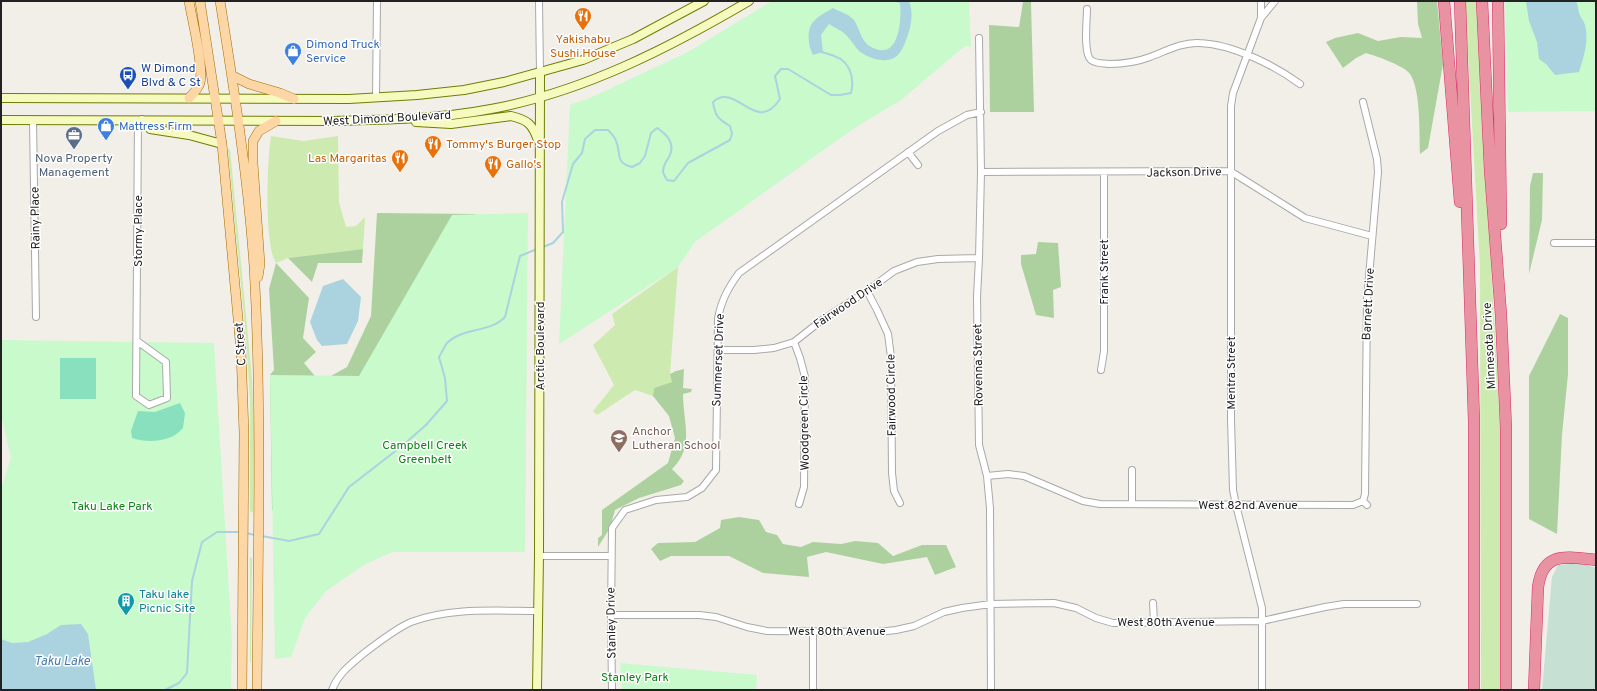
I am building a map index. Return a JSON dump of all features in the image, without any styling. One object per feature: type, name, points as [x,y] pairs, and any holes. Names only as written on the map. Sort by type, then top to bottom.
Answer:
[{"type":"highway","points":[[1444,1],[1471,332]]},
{"type":"highway","name":"Minnesota Drive","points":[[1460,1],[1474,420],[1474,690]]},
{"type":"highway","name":"Minnesota Drive","points":[[1482,1],[1490,170],[1501,315],[1506,428],[1506,690]]},
{"type":"highway","points":[[1498,1],[1501,315]]},
{"type":"highway","points":[[1534,690],[1538,587],[1543,568],[1549,562],[1560,558],[1571,557],[1596,560]]},
{"type":"main road","points":[[189,1],[201,76],[199,84],[189,98]]},
{"type":"main road","name":"C Street","points":[[200,1],[222,144],[241,351],[244,433],[242,690]]},
{"type":"main road","name":"C Street","points":[[220,1],[239,121],[249,210],[255,295],[258,354],[259,494],[257,690]]},
{"type":"main road","name":"West Dimond Boulevard","points":[[1,98],[376,98],[417,96],[464,90],[540,73],[583,60],[633,39],[704,1]]},
{"type":"main road","name":"West Dimond Boulevard","points":[[1,120],[389,120],[459,114],[540,97],[590,80],[642,59],[749,1]]},
{"type":"main road","name":"Arctic Boulevard","points":[[537,690],[539,556],[540,73]]},
{"type":"main road","points":[[233,76],[249,84],[280,93],[294,99]]},
{"type":"main road","points":[[389,120],[451,124],[511,116],[521,118],[533,126],[540,146]]},
{"type":"main road","points":[[140,120],[150,129],[190,135],[222,144]]},
{"type":"main road","points":[[255,295],[260,264],[254,184],[254,142],[259,131],[276,121]]},
{"type":"street","points":[[376,98],[377,1]]},
{"type":"street","name":"Arctic Boulevard","points":[[539,1],[540,73]]},
{"type":"street","points":[[1261,1],[1261,18]]},
{"type":"street","points":[[1261,18],[1275,1]]},
{"type":"street","points":[[1087,9],[1086,52],[1088,61],[1118,64],[1134,62],[1179,45],[1199,42],[1222,46],[1246,55],[1286,74],[1300,84]]},
{"type":"street","name":"Mentra Street","points":[[1261,18],[1232,93],[1230,171],[1231,419],[1233,490],[1262,608],[1262,690]]},
{"type":"street","name":"Rovenna Street","points":[[979,38],[981,112],[981,172],[977,297],[979,445],[987,476],[990,508],[991,690]]},
{"type":"street","name":"Barnett Drive","points":[[1363,102],[1377,159],[1378,172],[1367,300],[1365,503]]},
{"type":"street","name":"Summerset Drive","points":[[611,556],[612,528],[625,510],[656,500],[687,497],[702,488],[716,470],[718,319],[720,306],[728,289],[739,273],[938,131],[967,115],[981,112]]},
{"type":"street","name":"Rainy Place","points":[[33,120],[36,317]]},
{"type":"street","name":"Stormy Place","points":[[137,341],[166,362],[166,398],[149,405],[136,396],[140,120]]},
{"type":"street","points":[[908,152],[918,165]]},
{"type":"street","name":"Jackson Drive","points":[[981,172],[1230,171],[1305,218],[1372,236]]},
{"type":"street","name":"Frank Street","points":[[1101,370],[1104,351],[1104,172]]},
{"type":"street","points":[[1554,243],[1596,243]]},
{"type":"street","name":"Fairwood Drive","points":[[718,350],[754,350],[774,348],[794,342],[822,320],[867,292],[894,271],[917,262],[938,259],[979,258]]},
{"type":"street","name":"Fairwood Circle","points":[[867,292],[878,310],[888,334],[891,357],[892,473],[894,491],[900,503]]},
{"type":"street","name":"Woodgreen Circle","points":[[794,342],[800,358],[804,377],[804,487],[799,504]]},
{"type":"street","points":[[1132,470],[1132,504]]},
{"type":"street","name":"West 82nd Avenue","points":[[987,476],[1008,474],[1024,476],[1082,501],[1100,504],[1353,505],[1365,503]]},
{"type":"street","points":[[539,556],[611,556]]},
{"type":"street","name":"Stanley Drive","points":[[611,556],[610,615],[612,690]]},
{"type":"street","name":"West 80th Avenue","points":[[610,615],[699,615],[716,617],[747,627],[767,631],[813,632],[896,630],[914,626],[944,612],[990,604],[1054,603],[1076,608],[1096,618],[1114,623],[1262,621],[1344,604],[1417,604]]},
{"type":"street","points":[[1153,603],[1154,622]]},
{"type":"street","points":[[332,690],[336,680],[344,671],[376,644],[410,622],[440,614],[473,611],[538,611]]},
{"type":"street","points":[[813,632],[813,690]]},
{"type":"green space","points":[[772,1],[969,1],[971,47],[965,46],[901,100],[853,129],[695,242],[678,267],[559,344],[570,105],[590,98],[688,52]]},
{"type":"green space","points":[[1417,1],[1437,1],[1443,64],[1428,148],[1420,154],[1418,101],[1414,81],[1410,74],[1397,65],[1366,53],[1356,58],[1343,68],[1326,42],[1335,38],[1358,33],[1378,41],[1401,37],[1422,38],[1418,24]]},
{"type":"green space","points":[[1465,1],[1477,1],[1500,428],[1501,690],[1481,690],[1480,266]]},
{"type":"green space","points":[[1505,1],[1596,1],[1596,111],[1508,112]]},
{"type":"green space","points":[[1023,2],[1031,2],[1034,112],[990,112],[989,25],[1019,27]]},
{"type":"green space","points":[[271,136],[303,141],[338,136],[339,202],[346,227],[356,226],[365,217],[363,249],[288,258],[276,263],[272,253],[268,221],[268,163]]},
{"type":"green space","points":[[230,149],[252,378],[254,440],[253,513],[250,511],[250,399],[246,338],[228,150]]},
{"type":"green space","points":[[1533,173],[1543,173],[1542,220],[1529,274],[1530,186]]},
{"type":"green space","points":[[377,213],[476,214],[272,511],[270,375],[274,370],[269,289],[276,263],[309,298],[303,338],[316,352],[304,363],[320,382],[347,367],[371,316]]},
{"type":"green space","name":"Campbell Creek Greenbelt","points":[[528,213],[525,552],[392,552],[362,566],[325,592],[305,618],[291,657],[275,659],[270,375],[359,376],[452,215]]},
{"type":"green space","points":[[1038,242],[1058,243],[1061,287],[1053,290],[1054,318],[1036,315],[1021,264],[1021,255],[1036,254]]},
{"type":"green space","points":[[363,249],[362,263],[318,263],[312,282],[288,258]]},
{"type":"green space","points":[[678,267],[670,374],[673,382],[654,388],[653,396],[635,390],[597,415],[593,411],[614,385],[593,345],[615,325],[612,314]]},
{"type":"green space","points":[[1560,314],[1568,318],[1568,374],[1562,435],[1557,534],[1529,519],[1529,376]]},
{"type":"green space","name":"Taku Lake Park","points":[[1,340],[214,343],[232,641],[231,690],[1,690],[1,489],[11,458],[1,415]]},
{"type":"green space","points":[[60,358],[96,358],[96,399],[60,399]]},
{"type":"green space","points":[[684,369],[683,388],[692,389],[691,392],[683,394],[686,443],[679,461],[672,469],[684,481],[681,485],[639,498],[615,510],[610,528],[598,547],[598,538],[602,535],[602,510],[668,463],[675,438],[669,416],[653,396],[654,388],[672,382],[670,374]]},
{"type":"green space","points":[[180,403],[185,413],[183,428],[176,435],[157,441],[146,441],[132,438],[131,431],[138,411],[155,412]]},
{"type":"green space","points":[[739,517],[759,520],[766,532],[777,535],[783,544],[801,547],[813,542],[841,544],[855,541],[878,543],[893,556],[922,545],[946,545],[956,567],[935,575],[927,557],[883,564],[826,552],[807,557],[809,577],[763,573],[729,556],[671,556],[660,561],[651,549],[658,543],[695,542],[720,528],[721,520]]},
{"type":"green space","points":[[250,557],[252,558],[251,662],[250,662]]},
{"type":"green space","points":[[1580,563],[1596,568],[1596,690],[1542,690],[1552,577],[1558,565]]},
{"type":"green space","name":"Stanley Park","points":[[620,663],[757,675],[756,690],[622,690]]},
{"type":"water","points":[[893,1],[909,1],[911,6],[911,21],[903,47],[900,53],[893,59],[877,60],[867,56],[859,51],[845,34],[829,24],[821,35],[823,52],[813,55],[809,38],[811,24],[818,17],[833,8],[854,20],[868,45],[878,50],[886,50],[892,46],[899,30],[900,21],[900,3]]},
{"type":"water","points":[[1526,1],[1576,1],[1586,31],[1586,43],[1579,72],[1555,75],[1546,64],[1539,59],[1537,42],[1529,21]]},
{"type":"water","points":[[343,279],[361,297],[358,321],[347,344],[322,346],[317,340],[310,322],[323,286]]},
{"type":"water","name":"Taku Lake","points":[[81,624],[88,634],[96,690],[1,690],[1,639],[12,643],[28,642],[47,634],[61,625]]},
{"type":"waterway","points":[[543,247],[553,243],[563,232],[562,202],[573,164],[582,153],[585,139],[595,130],[608,130],[613,135],[618,146],[621,160],[626,165],[632,167],[640,163],[645,156],[651,133],[657,128],[670,140],[672,148],[664,165],[663,172],[667,180],[674,181],[688,163],[730,140],[732,134],[730,126],[718,117],[714,107],[713,102],[721,97],[730,98],[754,111],[763,112],[771,109],[780,99],[775,76],[781,69],[788,69],[831,95],[851,93],[851,75],[848,67],[837,57],[820,51]]},
{"type":"waterway","points":[[262,536],[289,541],[319,534],[349,487],[402,446],[426,425],[447,401],[445,378],[439,357],[447,343],[461,334],[492,326],[505,317],[520,256],[537,249]]},
{"type":"waterway","points":[[165,690],[179,683],[187,673],[192,581],[202,542],[217,532],[240,532]]},
{"type":"waterway","points":[[246,533],[255,535]]},
{"type":"place","name":"Yakishabu Sushi House","points":[[583,31]]},
{"type":"place","name":"Dimond Truck Service","points":[[293,66]]},
{"type":"place","name":"W Dimond Blvd & C St","points":[[128,90]]},
{"type":"place","name":"Mattress Firm","points":[[106,141]]},
{"type":"place","name":"Nova Property Management","points":[[74,150]]},
{"type":"place","name":"Tommy's Burger Stop","points":[[433,159]]},
{"type":"place","name":"Las Margaritas","points":[[400,173]]},
{"type":"place","name":"Gallo's","points":[[493,179]]},
{"type":"place","name":"Anchor Lutheran School","points":[[619,453]]},
{"type":"place","name":"Taku lake Picnic Site","points":[[126,616]]}]
